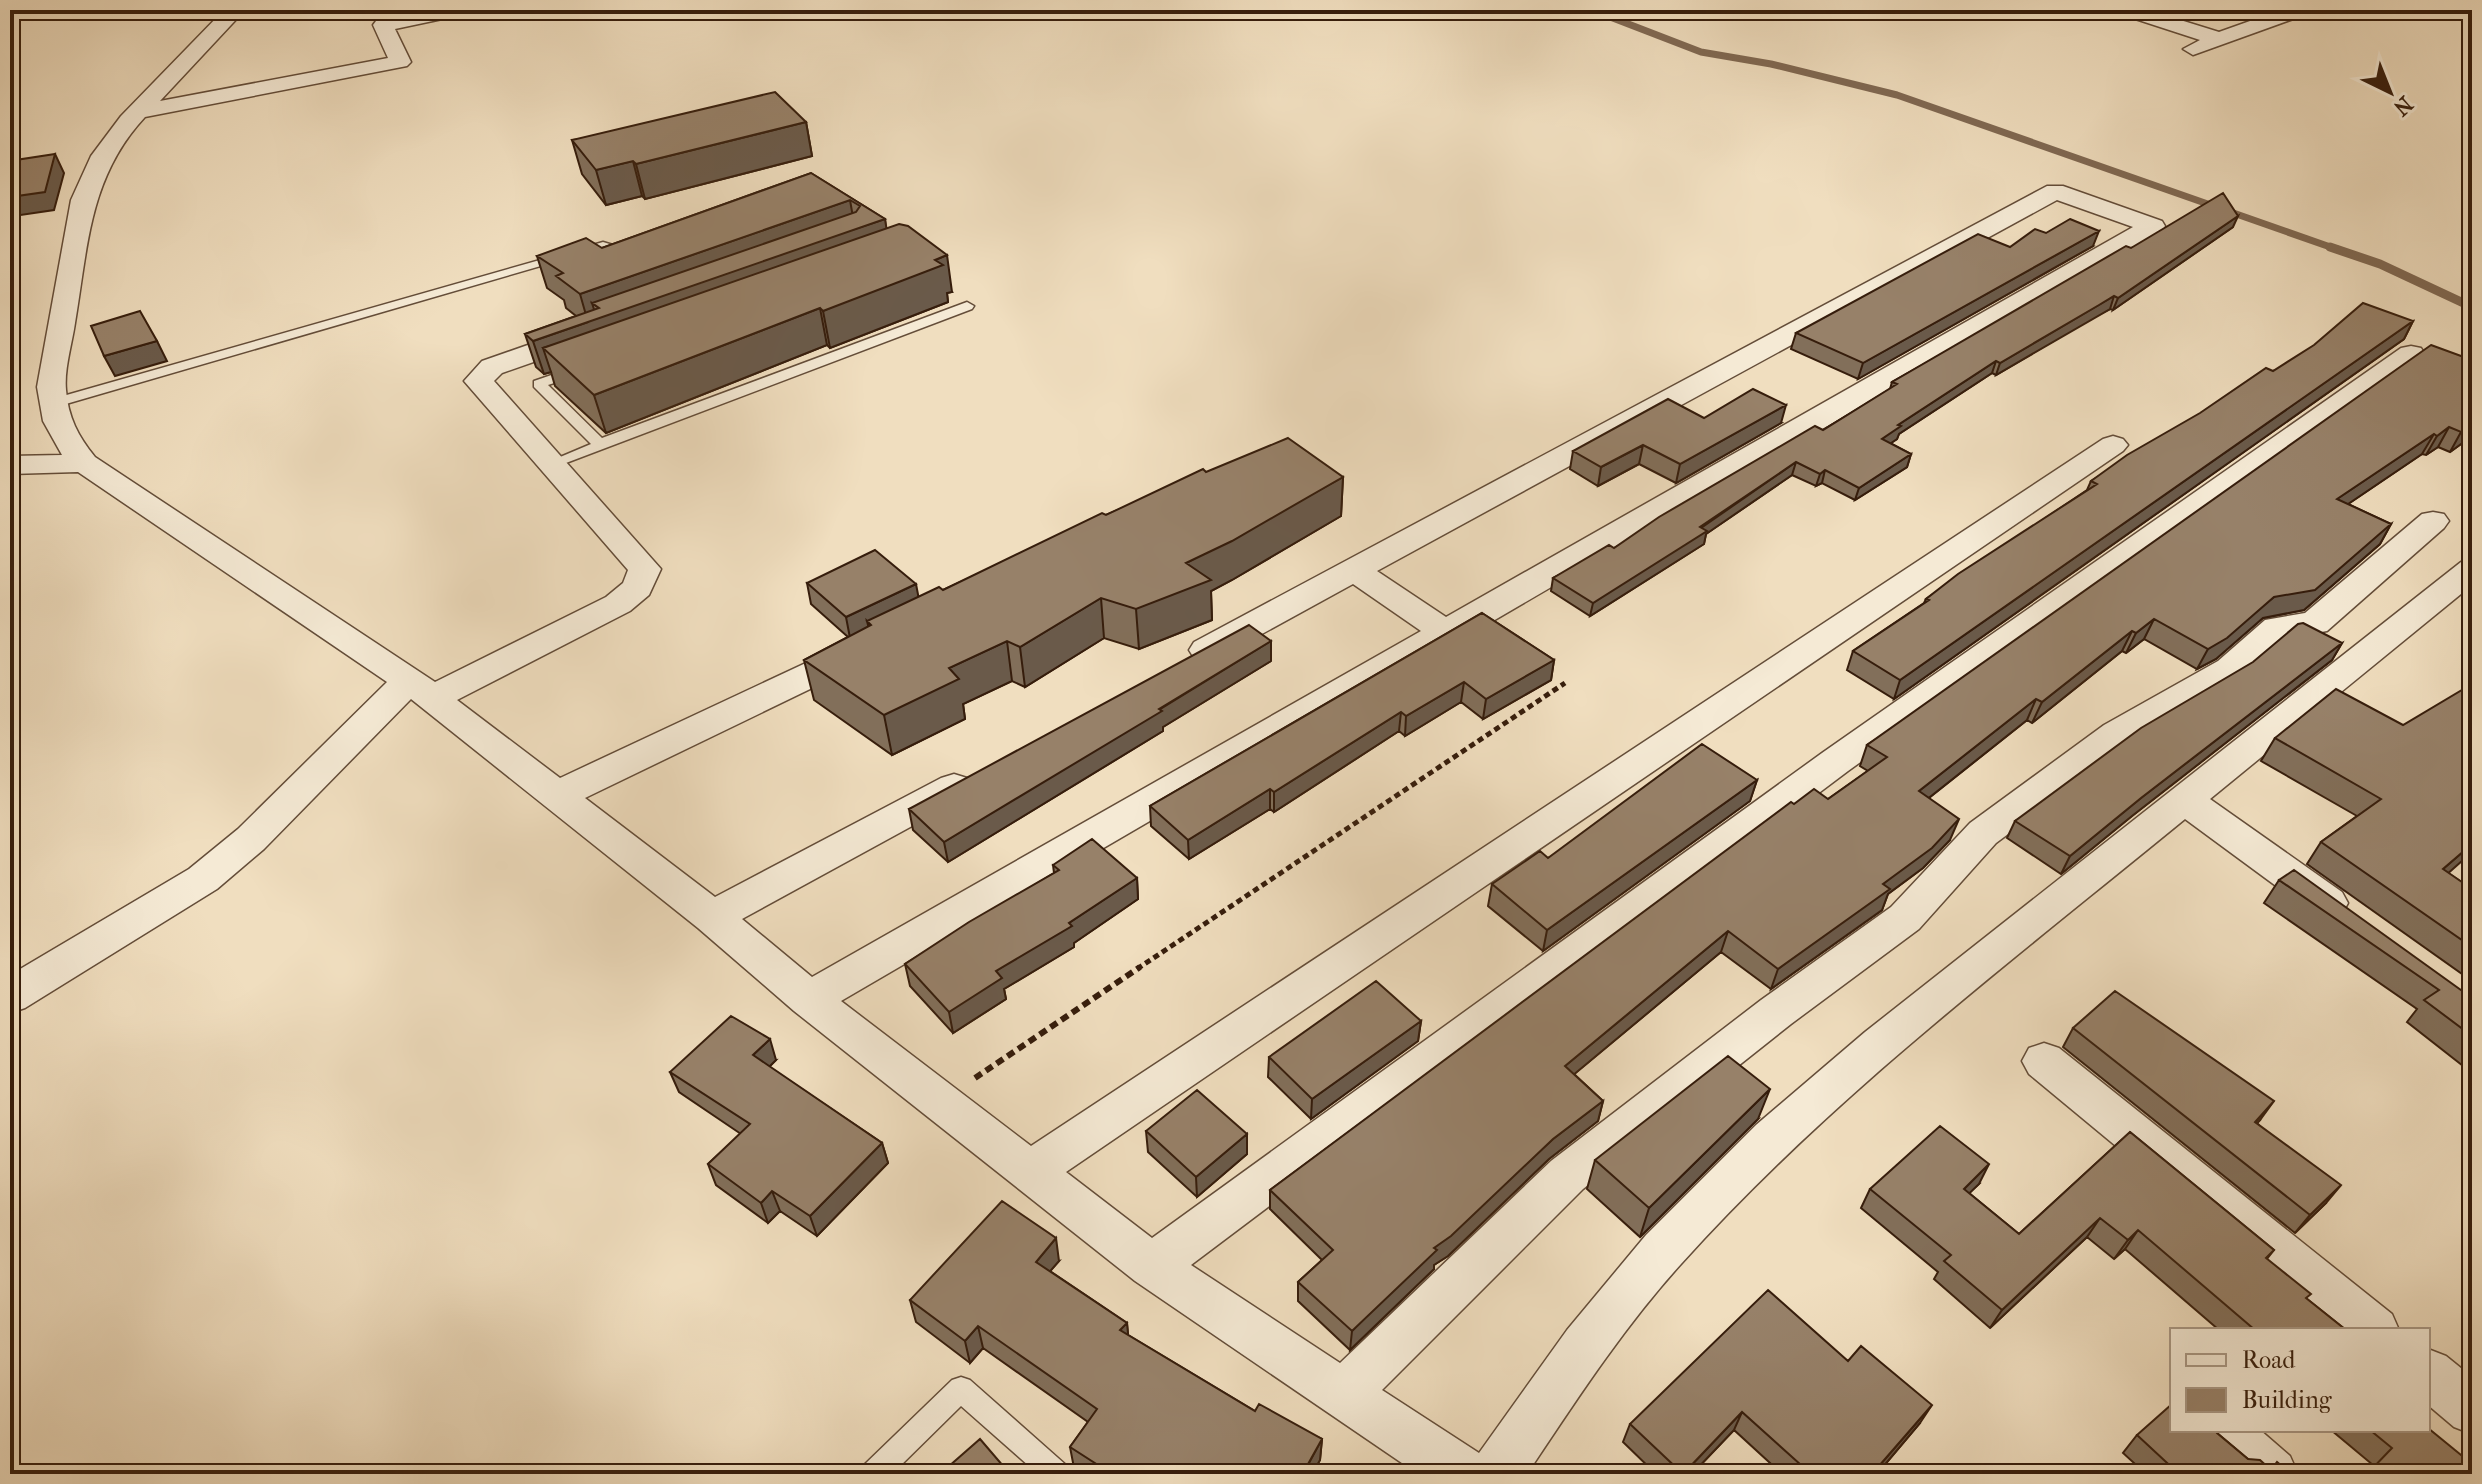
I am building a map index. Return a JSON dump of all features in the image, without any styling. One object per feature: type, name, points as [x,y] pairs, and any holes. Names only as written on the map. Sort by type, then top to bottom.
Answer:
[{"type":"street","points":[[235,10],[137,112],[103,156],[83,200],[51,387],[57,421],[84,463],[420,689],[712,917],[809,999],[1152,1266],[1464,1474]]},
{"type":"street","points":[[137,112],[400,62],[383,25],[459,10]]},
{"type":"street","points":[[2127,10],[2219,39]]},
{"type":"street","points":[[2262,10],[2292,13]]},
{"type":"street","points":[[2193,49],[2292,13]]},
{"type":"street","points":[[809,999],[2153,226],[2055,191],[1186,661]]},
{"type":"street","points":[[10,996],[203,879],[420,689],[618,604],[637,588],[645,569],[478,381],[492,367],[559,344]]},
{"type":"street","points":[[1152,1266],[1835,762],[2411,354]]},
{"type":"street","points":[[1032,1170],[2113,445]]},
{"type":"street","points":[[10,465],[84,463]]},
{"type":"street","points":[[1343,1394],[1567,1175],[1776,1012],[1905,918],[1983,833],[2117,734],[2230,669],[2277,628],[2315,623],[2433,521]]},
{"type":"street","points":[[1496,1474],[1584,1347],[1663,1250],[1772,1139],[1880,1044],[2472,569]]},
{"type":"street","points":[[1354,570],[1447,633]]},
{"type":"street","points":[[558,795],[886,638]]},
{"type":"street","points":[[712,917],[977,774]]},
{"type":"street","points":[[2185,800],[2360,926]]},
{"type":"street","points":[[2044,1061],[2373,1328]]},
{"type":"street","points":[[2430,1375],[2472,1409]]},
{"type":"street","points":[[2223,1432],[2272,1474]]},
{"type":"lane","points":[[54,403],[607,245]]},
{"type":"lane","points":[[553,463],[967,306]]},
{"type":"lane","points":[[584,368],[539,384],[598,445]]},
{"type":"lane","points":[[873,1474],[961,1389],[1057,1474]]},
{"type":"path","points":[[940,1101],[1565,683]]},
{"type":"building","points":[[775,92],[806,122],[636,164],[633,161],[596,170],[572,140]]},
{"type":"building","points":[[55,154],[45,192],[10,197],[10,180],[16,160]]},
{"type":"building","points":[[811,173],[885,219],[533,341],[525,334],[599,308],[592,303],[856,212],[860,206],[850,200],[580,294],[556,276],[563,273],[537,256],[586,238],[602,248]]},
{"type":"building","points":[[2223,193],[2238,216],[2118,298],[2114,296],[2000,363],[1996,361],[1898,425],[1901,426],[1882,439],[1911,454],[1859,488],[1825,470],[1820,474],[1796,462],[1700,527],[1707,531],[1593,603],[1553,578],[1609,545],[1614,548],[1659,517],[1815,426],[1823,430],[1897,384],[1892,382]]},
{"type":"building","points":[[2070,219],[2099,231],[1863,363],[1796,333],[1978,234],[2010,247],[2035,229],[2046,233]]},
{"type":"building","points":[[899,224],[908,226],[947,255],[935,260],[943,265],[823,311],[820,308],[594,395],[543,348]]},
{"type":"building","points":[[2363,303],[2413,321],[1900,680],[1853,651],[1929,600],[1926,599],[1958,574],[2097,484],[2091,481],[2127,455],[2200,413],[2266,368],[2273,371],[2314,345]]},
{"type":"building","points":[[140,311],[157,341],[104,356],[91,326]]},
{"type":"building","points":[[2431,345],[2472,360],[2472,425],[2461,432],[2449,427],[2437,436],[2434,434],[2337,499],[2391,524],[2315,590],[2274,597],[2227,638],[2208,649],[2154,619],[2136,633],[2132,631],[2042,702],[2036,699],[1919,791],[1959,819],[1932,848],[1883,884],[1890,889],[1778,969],[1728,931],[1565,1066],[1603,1101],[1553,1139],[1451,1236],[1434,1248],[1437,1250],[1352,1331],[1298,1282],[1333,1250],[1270,1190],[1791,802],[1794,804],[1814,789],[1828,799],[1887,757],[1867,745]]},
{"type":"building","points":[[1753,389],[1786,405],[1680,464],[1643,445],[1601,467],[1573,451],[1668,399],[1704,418]]},
{"type":"building","points":[[1288,438],[1343,477],[1232,541],[1186,563],[1211,580],[1136,609],[1101,598],[1020,647],[1007,641],[949,668],[959,679],[884,715],[804,660],[871,625],[867,621],[939,587],[943,590],[1102,513],[1106,515],[1203,469],[1206,472]]},
{"type":"building","points":[[875,550],[916,584],[846,617],[807,583]]},
{"type":"building","points":[[1482,613],[1554,660],[1486,699],[1464,682],[1406,716],[1401,712],[1274,792],[1270,789],[1188,840],[1150,806]]},
{"type":"building","points":[[2303,623],[2342,643],[2070,856],[2015,821],[2141,728],[2253,662]]},
{"type":"building","points":[[1249,625],[1271,641],[1159,709],[1162,711],[944,842],[909,809]]},
{"type":"building","points":[[2472,684],[2472,844],[2443,869],[2472,889],[2472,947],[2321,842],[2381,799],[2275,738],[2336,689],[2403,725]]},
{"type":"building","points":[[1702,744],[1757,780],[1547,930],[1492,884],[1540,851],[1548,858]]},
{"type":"building","points":[[1092,839],[1137,878],[1069,923],[1072,926],[996,971],[1002,978],[949,1012],[905,964],[969,922],[1059,870],[1053,865]]},
{"type":"building","points":[[2294,870],[2472,998],[2472,1036],[2424,1000],[2439,990],[2279,880]]},
{"type":"building","points":[[1376,981],[1421,1021],[1312,1099],[1269,1057]]},
{"type":"building","points":[[2115,991],[2274,1101],[2255,1122],[2341,1185],[2310,1215],[2073,1028]]},
{"type":"building","points":[[731,1016],[770,1039],[753,1055],[882,1143],[810,1216],[772,1191],[761,1203],[708,1164],[750,1124],[670,1072]]},
{"type":"building","points":[[1728,1056],[1770,1089],[1649,1208],[1595,1160]]},
{"type":"building","points":[[1197,1090],[1247,1134],[1196,1177],[1146,1131]]},
{"type":"building","points":[[1940,1126],[1989,1164],[1964,1189],[2019,1234],[2130,1132],[2274,1250],[2266,1258],[2311,1294],[2306,1298],[2344,1328],[2253,1328],[2138,1230],[2128,1240],[2100,1218],[2002,1310],[1944,1261],[1951,1255],[1870,1189]]},
{"type":"building","points":[[1002,1201],[1056,1238],[1036,1262],[1127,1323],[1120,1330],[1255,1411],[1259,1404],[1322,1439],[1305,1474],[1112,1474],[1070,1447],[1097,1409],[978,1326],[965,1341],[910,1300]]},
{"type":"building","points":[[1768,1290],[1848,1361],[1861,1346],[1932,1405],[1872,1474],[1811,1474],[1742,1412],[1683,1474],[1630,1424]]},
{"type":"building","points":[[2170,1406],[2170,1432],[2216,1432],[2248,1459],[2260,1460],[2271,1470],[2277,1462],[2291,1474],[2179,1474],[2137,1435]]},
{"type":"building","points":[[2430,1430],[2472,1464],[2472,1474],[2367,1474],[2392,1448],[2372,1432]]},
{"type":"building","points":[[980,1439],[1010,1474],[940,1474]]},
{"type":"waterway","points":[[1592,10],[1701,52],[1771,64],[1897,95],[2336,249]]},
{"type":"waterway","points":[[2330,247],[2380,264],[2472,307]]}]
